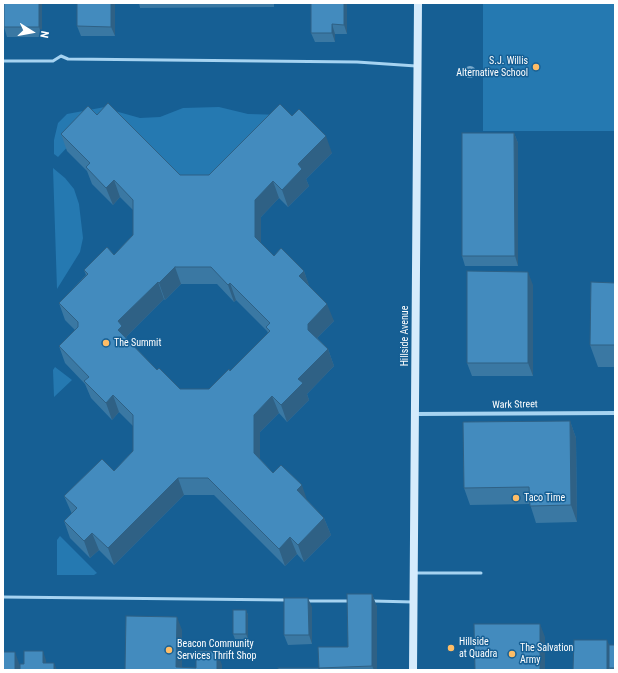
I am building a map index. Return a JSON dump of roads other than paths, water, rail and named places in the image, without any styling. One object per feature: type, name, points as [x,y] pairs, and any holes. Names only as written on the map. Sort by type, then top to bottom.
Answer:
[{"type":"main road","name":"Hillside Avenue","points":[[414,670],[416,66],[418,3]]},
{"type":"street","name":"Wark Street","points":[[415,414],[615,413]]},
{"type":"lane","points":[[3,61],[53,61],[61,56],[68,59],[357,62],[416,66]]},
{"type":"lane","points":[[415,573],[481,573]]},
{"type":"lane","points":[[3,597],[294,600]]},
{"type":"lane","points":[[302,601],[358,601]]},
{"type":"lane","points":[[365,601],[415,602]]},
{"type":"place","name":"S.J. Willis Alternative School","points":[[536,67]]},
{"type":"place","name":"The Summit","points":[[106,343]]},
{"type":"place","name":"Taco Time","points":[[516,498]]},
{"type":"place","name":"Hillside at Quadra","points":[[451,648]]},
{"type":"place","name":"Beacon Community Services Thrift Shop","points":[[169,650]]},
{"type":"place","name":"The Salvation Army","points":[[512,654]]}]
